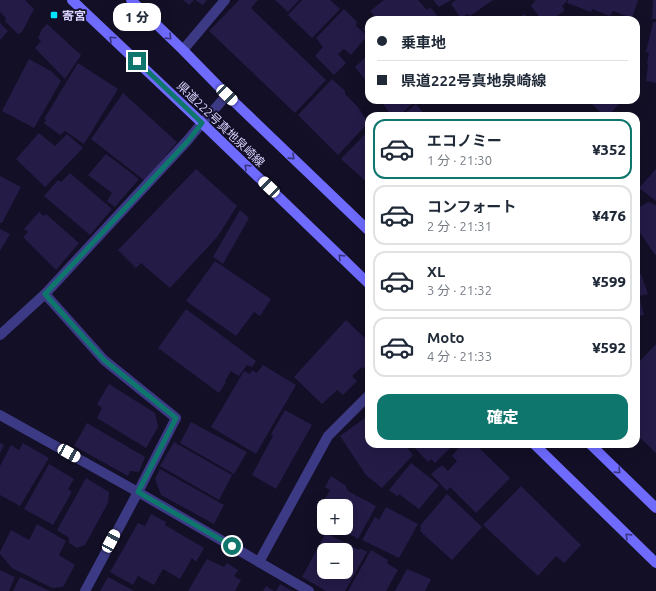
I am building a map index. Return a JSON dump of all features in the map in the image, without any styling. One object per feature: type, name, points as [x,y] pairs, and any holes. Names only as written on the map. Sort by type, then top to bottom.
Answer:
[{"type":"main road","name":"県道222号真地泉崎線","points":[[72,0],[365,280]]},
{"type":"main road","name":"県道222号真地泉崎線","points":[[130,0],[365,227]]},
{"type":"main road","points":[[538,448],[656,563]]},
{"type":"main road","points":[[594,448],[656,508]]},
{"type":"street","points":[[183,50],[225,0]]},
{"type":"street","points":[[0,335],[45,294],[188,141],[227,95]]},
{"type":"street","points":[[45,294],[104,360],[176,418],[85,591]]},
{"type":"street","points":[[259,562],[328,436],[365,399]]},
{"type":"street","points":[[0,415],[138,492],[309,591]]},
{"type":"building","points":[[0,0],[25,0],[34,9],[22,32],[18,34],[5,21],[6,18],[0,12]]},
{"type":"building","points":[[183,0],[194,0],[189,5]]},
{"type":"building","points":[[195,0],[207,0],[203,5]]},
{"type":"building","points":[[239,0],[258,0],[251,8],[326,80],[295,113],[209,31]]},
{"type":"building","points":[[275,0],[299,0],[288,12]]},
{"type":"building","points":[[302,0],[330,0],[340,9],[312,38],[288,15]]},
{"type":"building","points":[[384,0],[418,0],[427,10],[430,7],[438,16],[374,16],[370,11]]},
{"type":"building","points":[[433,0],[451,0],[439,7]]},
{"type":"building","points":[[456,0],[493,0],[470,16],[468,14],[460,16],[451,4]]},
{"type":"building","points":[[536,0],[567,1],[562,6],[564,11],[557,16],[539,16],[531,6]]},
{"type":"building","points":[[568,0],[638,0],[633,16],[627,16],[613,11],[610,16],[592,9],[591,12],[567,3]]},
{"type":"building","points":[[653,0],[656,0],[656,19],[652,19]]},
{"type":"building","points":[[344,9],[357,22],[356,26],[365,34],[365,38],[351,55],[344,49],[338,54],[346,63],[334,75],[315,56],[323,47],[316,38]]},
{"type":"building","points":[[653,22],[656,22],[656,83],[646,81],[649,53],[646,52]]},
{"type":"building","points":[[0,23],[8,31],[0,40]]},
{"type":"building","points":[[47,24],[81,55],[65,79],[35,48],[41,41],[38,38],[42,29]]},
{"type":"building","points":[[365,58],[365,80],[355,67]]},
{"type":"building","points":[[29,59],[51,71],[61,81],[34,128],[2,111]]},
{"type":"building","points":[[78,63],[118,89],[84,144],[65,131],[60,135],[44,123],[46,120],[44,119]]},
{"type":"building","points":[[332,79],[345,91],[345,94],[358,107],[365,118],[365,126],[338,155],[298,115]]},
{"type":"building","points":[[123,93],[177,142],[145,181],[91,139]]},
{"type":"building","points":[[383,104],[412,104],[403,112],[389,112]]},
{"type":"building","points":[[416,104],[423,112],[406,112]]},
{"type":"building","points":[[592,104],[619,104],[612,112],[600,112]]},
{"type":"building","points":[[39,133],[55,146],[67,134],[83,148],[45,187],[16,159]]},
{"type":"building","points":[[365,134],[365,180],[341,159]]},
{"type":"building","points":[[106,154],[139,179],[115,207],[107,201],[112,193],[88,175]]},
{"type":"building","points":[[196,169],[237,206],[218,236],[170,288],[141,263],[136,268],[118,250]]},
{"type":"building","points":[[656,169],[656,201],[640,189]]},
{"type":"building","points":[[70,173],[112,209],[90,235],[44,196],[58,180],[61,182]]},
{"type":"building","points":[[0,176],[21,187],[2,223],[0,223]]},
{"type":"building","points":[[649,202],[656,205],[655,255],[640,232],[640,207]]},
{"type":"building","points":[[240,210],[249,218],[223,264],[213,257]]},
{"type":"building","points":[[39,212],[44,216],[46,214],[79,243],[56,270],[23,237],[28,232],[24,229]]},
{"type":"building","points":[[0,229],[10,234],[0,251]]},
{"type":"building","points":[[215,261],[271,299],[260,316],[254,312],[236,336],[186,301]]},
{"type":"building","points":[[640,274],[648,294],[640,296]]},
{"type":"building","points":[[640,300],[644,315],[640,316]]},
{"type":"building","points":[[186,309],[256,361],[252,367],[247,365],[239,376],[231,371],[219,393],[158,348]]},
{"type":"building","points":[[346,320],[365,338],[365,367],[363,369],[362,367],[352,376],[357,381],[343,395],[337,390],[322,404],[294,377]]},
{"type":"building","points":[[656,344],[656,453],[640,438],[640,361]]},
{"type":"building","points":[[263,365],[296,385],[256,454],[211,427],[244,371],[250,374],[252,370],[257,373]]},
{"type":"building","points":[[109,384],[155,413],[158,427],[146,448],[97,418],[102,408],[97,404]]},
{"type":"building","points":[[285,410],[312,425],[276,489],[252,475],[273,436],[271,434]]},
{"type":"building","points":[[365,418],[365,448],[407,448],[413,455],[382,488],[366,475],[340,436]]},
{"type":"building","points":[[191,422],[247,452],[234,474],[180,443]]},
{"type":"building","points":[[87,423],[145,457],[139,472],[130,471],[128,476],[74,446]]},
{"type":"building","points":[[174,442],[232,475],[219,500],[160,466]]},
{"type":"building","points":[[0,443],[4,445],[0,453]]},
{"type":"building","points":[[23,443],[49,458],[20,506],[0,495],[0,466],[11,445],[19,450]]},
{"type":"building","points":[[415,448],[450,448],[435,463],[431,459],[428,462]]},
{"type":"building","points":[[459,448],[479,448],[510,478],[476,513],[450,487],[447,491],[431,474],[442,465],[448,471],[457,461],[452,456]]},
{"type":"building","points":[[411,463],[439,485],[419,509],[399,494],[397,496],[389,490]]},
{"type":"building","points":[[49,464],[74,479],[68,489],[72,492],[53,525],[24,509]]},
{"type":"building","points":[[160,469],[224,505],[214,524],[161,495],[155,479]]},
{"type":"building","points":[[331,476],[345,485],[348,491],[376,506],[358,539],[351,535],[353,535],[353,499],[325,499],[330,490],[325,487]]},
{"type":"building","points":[[86,478],[109,492],[108,503],[85,545],[77,548],[69,543],[69,538],[57,530]]},
{"type":"building","points":[[521,486],[581,545],[564,563],[556,556],[538,576],[483,525]]},
{"type":"building","points":[[447,494],[482,527],[452,560],[420,531],[420,526]]},
{"type":"building","points":[[386,507],[418,524],[399,558],[362,540],[375,517],[379,520]]},
{"type":"building","points":[[151,514],[166,522],[165,525],[204,548],[196,562],[192,558],[180,579],[163,569],[154,585],[138,576],[133,585],[110,572],[138,523],[145,526]]},
{"type":"building","points":[[37,524],[66,541],[59,555],[75,565],[63,587],[52,588],[12,568],[0,554],[11,530],[29,540]]},
{"type":"building","points":[[325,535],[330,535],[345,543],[321,543]]},
{"type":"building","points":[[353,547],[359,550],[360,548],[367,552],[353,577]]},
{"type":"building","points":[[317,550],[317,579],[352,579],[345,591],[326,591],[302,577]]},
{"type":"building","points":[[371,550],[388,560],[387,563],[398,570],[386,591],[348,591]]},
{"type":"building","points":[[207,559],[224,567],[227,563],[238,570],[234,576],[241,580],[235,591],[188,591]]},
{"type":"building","points":[[407,569],[431,579],[425,591],[395,591]]},
{"type":"building","points":[[0,570],[15,577],[9,591],[0,591]]},
{"type":"building","points":[[20,577],[50,591],[13,591]]},
{"type":"building","points":[[108,577],[134,591],[100,591]]},
{"type":"building","points":[[280,584],[292,591],[276,591]]},
{"type":"building","points":[[266,586],[274,591],[263,591]]},
{"type":"place","name":"寄宮","points":[[54,15]]},
{"type":"route","points":[[137,61],[202,123],[188,141],[45,294],[104,360],[176,418],[138,492],[232,546]]}]
